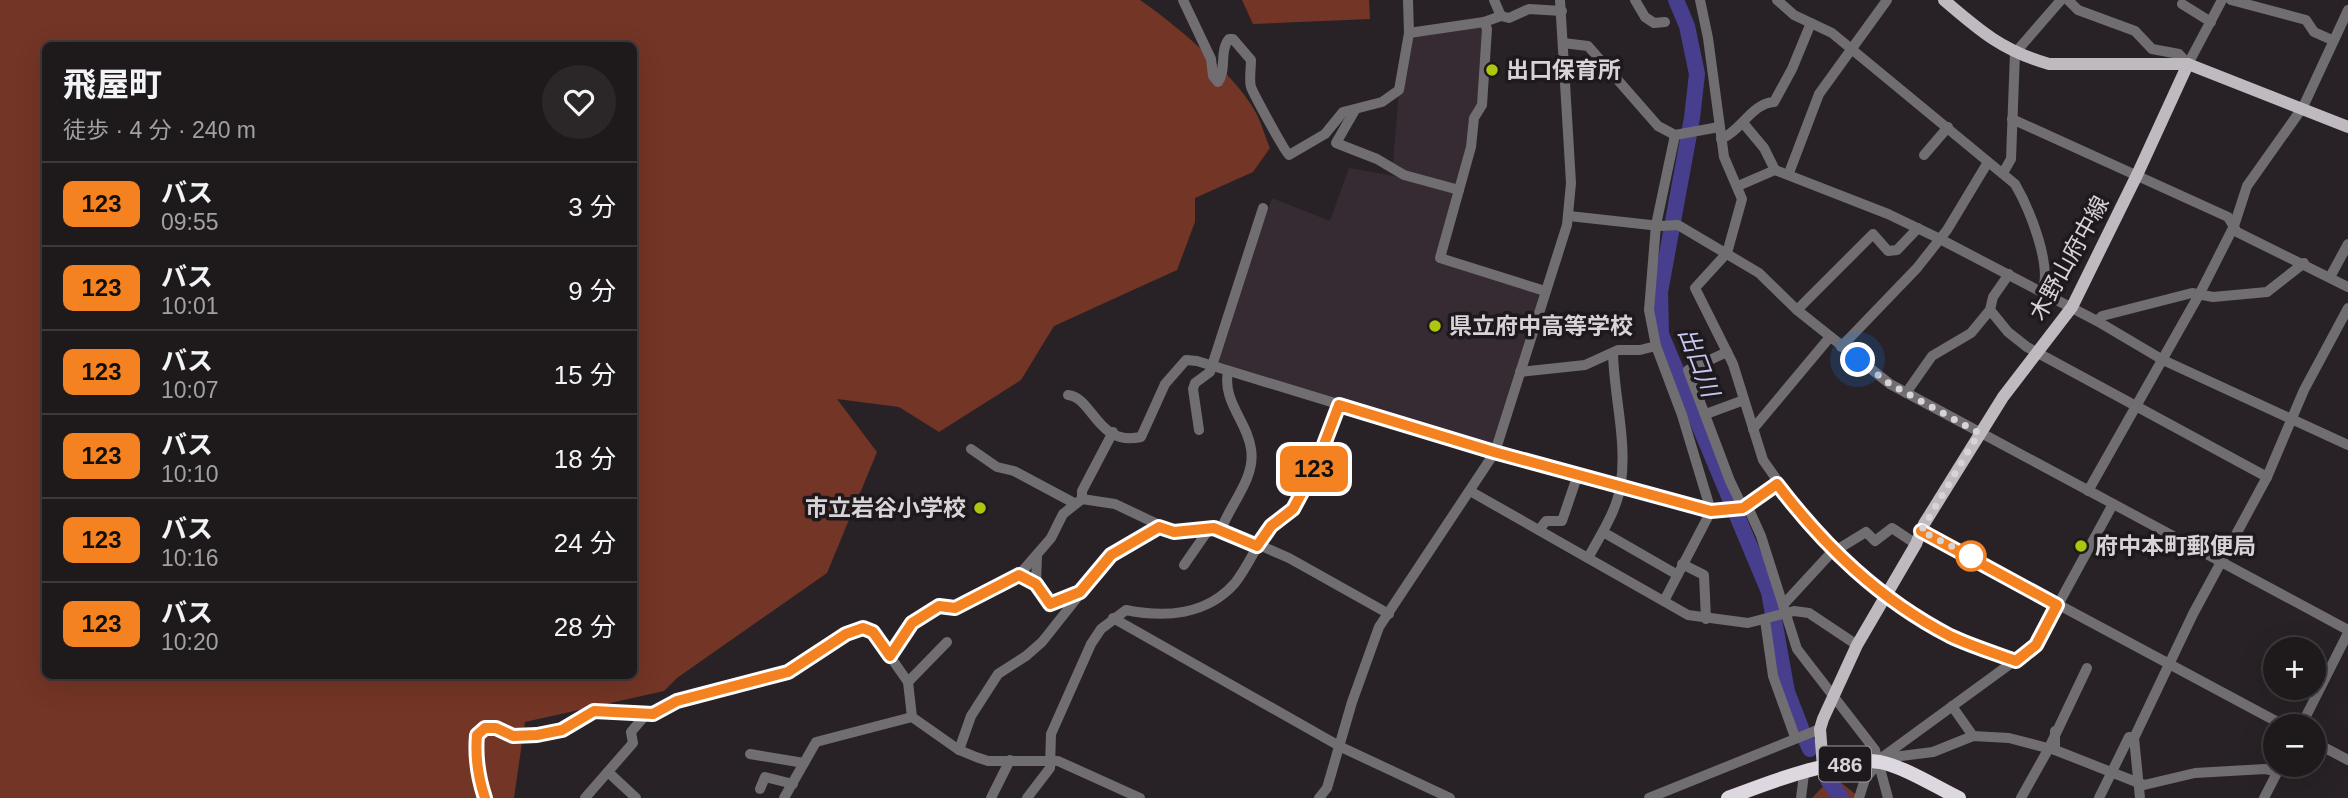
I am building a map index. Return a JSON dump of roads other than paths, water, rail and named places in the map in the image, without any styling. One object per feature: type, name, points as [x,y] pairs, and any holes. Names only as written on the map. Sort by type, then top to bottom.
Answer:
[{"type":"highway","name":"486","points":[[1728,798],[1822,768],[1880,762],[1959,798]]},
{"type":"main road","points":[[1944,0],[1999,46],[2014,53],[2049,64],[2188,64],[2303,107],[2348,127]]},
{"type":"main road","name":"木野山府中線","points":[[1822,768],[1815,729],[1857,645],[1979,433],[2072,307],[2137,176],[2188,64]]},
{"type":"street","points":[[1183,0],[1211,59],[1213,76],[1217,82],[1222,77],[1225,44],[1229,39],[1233,39],[1251,60],[1250,86],[1272,122],[1282,151],[1289,155],[1325,134],[1343,112],[1382,102],[1399,90],[1409,33],[1408,0]]},
{"type":"street","points":[[1494,0],[1501,16]]},
{"type":"street","points":[[1319,798],[1326,788],[1352,702],[1379,627],[1494,452],[1569,216],[1571,183],[1560,0]]},
{"type":"street","points":[[1635,0],[1645,17],[1654,23],[1665,22]]},
{"type":"street","points":[[1700,0],[1708,38],[1724,157],[1742,199],[1741,213],[1727,253],[1695,288],[1727,352],[1763,460],[1777,484],[1812,530],[1833,552],[1885,596],[1950,636],[2016,661]]},
{"type":"street","points":[[1777,0],[1794,15],[1832,33],[2015,184],[2028,206],[2036,229],[2042,263],[2042,292]]},
{"type":"street","points":[[1790,173],[1819,94],[1887,0]]},
{"type":"street","points":[[2015,184],[2011,159],[2014,53],[2061,0]]},
{"type":"street","points":[[2068,0],[2078,10],[2135,30],[2152,48],[2179,54],[2188,64],[2222,0]]},
{"type":"street","points":[[2231,0],[2306,20],[2315,32],[2332,40]]},
{"type":"street","points":[[2182,4],[2211,22]]},
{"type":"street","points":[[1409,33],[1484,22],[1501,16],[1509,18],[1529,9],[1562,12]]},
{"type":"street","points":[[2088,491],[2163,360],[2177,329],[2200,293],[2234,226],[2247,186],[2303,107],[2348,10]]},
{"type":"street","points":[[1484,22],[1488,29],[1482,105],[1474,118],[1471,147],[1440,258],[1545,291]]},
{"type":"street","points":[[1721,139],[1735,133],[1750,114],[1768,102],[1774,102],[1792,69],[1811,23]]},
{"type":"street","points":[[1563,43],[1588,46],[1658,126],[1675,135],[1719,127]]},
{"type":"street","points":[[1336,143],[1355,110]]},
{"type":"street","points":[[2012,119],[2228,217],[2237,232],[2348,286]]},
{"type":"street","points":[[1744,124],[1764,148],[1775,170]]},
{"type":"street","points":[[1924,155],[1948,127]]},
{"type":"street","points":[[1325,134],[1336,143],[1377,159],[1404,175],[1459,190]]},
{"type":"street","points":[[1664,601],[1711,511],[1682,415],[1656,346],[1649,310],[1658,226],[1675,135]]},
{"type":"street","points":[[2003,173],[2011,159]]},
{"type":"street","points":[[1842,347],[1917,268],[1938,238],[1947,230],[1988,162]]},
{"type":"street","points":[[1738,186],[1775,170],[1790,173],[1918,228],[2072,307],[2163,360],[2348,444]]},
{"type":"street","points":[[1199,429],[1193,389],[1212,367],[1263,208]]},
{"type":"street","points":[[1569,216],[1658,226],[1678,225],[1759,273],[1797,310],[1842,347],[1906,393],[2348,631],[2307,714]]},
{"type":"street","points":[[1797,310],[1825,278],[1872,234],[1888,251],[1897,250],[1918,228]]},
{"type":"street","points":[[2330,277],[2348,244]]},
{"type":"street","points":[[2097,321],[2102,316],[2200,293],[2213,297],[2267,292],[2304,263]]},
{"type":"street","points":[[1906,393],[1932,356],[1971,333],[1990,310],[1993,297],[2009,274]]},
{"type":"street","points":[[2140,798],[2134,738],[2168,664],[2267,477],[2291,418],[2348,308]]},
{"type":"street","points":[[1990,310],[2008,331],[2038,353],[2267,477]]},
{"type":"street","points":[[1753,429],[1830,337]]},
{"type":"street","points":[[1520,372],[1585,365],[1613,353],[1656,346]]},
{"type":"street","points":[[1727,352],[1688,370],[1730,481],[1761,536],[1797,649],[1875,750],[1888,798]]},
{"type":"street","points":[[1588,558],[1603,532],[1621,485],[1624,446],[1614,390],[1613,353]]},
{"type":"street","points":[[1068,395],[1082,403],[1104,430],[1132,439],[1141,437],[1165,384],[1186,360],[1494,452],[1711,511],[1724,512],[1745,507],[1777,484]]},
{"type":"street","points":[[1221,530],[1247,479],[1252,450],[1228,392],[1228,372]]},
{"type":"street","points":[[1706,414],[1744,400]]},
{"type":"street","points":[[1027,798],[1050,768],[1051,734],[1091,644],[1113,618],[1126,610],[1161,614],[1185,613],[1204,606],[1236,582],[1271,526],[1293,509],[1315,468],[1339,405]]},
{"type":"street","points":[[890,656],[912,623],[939,606],[955,608],[1019,575],[1078,501],[1113,432]]},
{"type":"street","points":[[971,449],[997,467],[1014,471],[1078,501],[1115,504],[1174,532],[1221,530],[1289,558],[1389,614]]},
{"type":"street","points":[[1539,530],[1546,521],[1562,521],[1578,474]]},
{"type":"street","points":[[1470,491],[1688,615],[1706,619],[1748,623],[1765,620],[1784,609],[1833,552],[1866,531],[1875,541],[1892,528],[1916,544]]},
{"type":"street","points":[[1858,798],[1865,779],[1884,756],[2036,645],[2113,504]]},
{"type":"street","points":[[959,750],[986,689],[999,674],[1027,656],[1042,642],[1111,555],[1159,527]]},
{"type":"street","points":[[1184,565],[1209,529]]},
{"type":"street","points":[[1921,531],[2263,714]]},
{"type":"street","points":[[1603,532],[1676,574]]},
{"type":"street","points":[[1036,584],[1037,555]]},
{"type":"street","points":[[1682,564],[1704,575],[1706,619]]},
{"type":"street","points":[[1019,575],[1036,584],[1050,604],[1080,592]]},
{"type":"street","points":[[1784,609],[1809,613],[1857,645]]},
{"type":"street","points":[[1113,618],[1340,747],[1450,798]]},
{"type":"street","points":[[1765,620],[1773,677],[1795,737]]},
{"type":"street","points":[[485,798],[479,780],[476,751],[477,735],[485,728],[496,728],[513,736],[537,735],[562,730],[594,711],[653,714],[677,701],[775,677],[846,634],[863,628],[873,632],[908,682],[912,717],[959,750],[988,761],[1052,760],[1139,798]]},
{"type":"street","points":[[908,682],[947,642]]},
{"type":"street","points":[[2021,798],[2052,749],[2055,731],[2087,668]]},
{"type":"street","points":[[1952,706],[1973,736]]},
{"type":"street","points":[[585,798],[633,743],[631,732],[642,719],[640,714]]},
{"type":"street","points":[[784,798],[816,742],[912,717]]},
{"type":"street","points":[[1648,798],[1680,788],[1815,729]]},
{"type":"street","points":[[1880,762],[1893,757],[1933,752],[1973,736],[2008,738],[2052,749],[2144,785],[2195,773],[2263,769]]},
{"type":"street","points":[[2099,798],[2129,737],[2134,738]]},
{"type":"street","points":[[2326,748],[2348,760]]},
{"type":"street","points":[[750,754],[804,763]]},
{"type":"street","points":[[991,798],[1010,761]]},
{"type":"street","points":[[608,772],[636,798]]},
{"type":"street","points":[[1801,798],[1804,774]]},
{"type":"street","points":[[760,789],[765,777],[793,784]]},
{"type":"street","points":[[2264,798],[2274,777]]},
{"type":"waterway","name":"出口川","points":[[1676,0],[1687,26],[1697,74],[1692,118],[1660,292],[1661,334],[1769,592],[1787,692],[1801,728]]},
{"type":"waterway","name":"出口川","points":[[1805,738],[1810,749]]},
{"type":"waterway","name":"出口川","points":[[1828,780],[1841,798]]},
{"type":"place","name":"出口保育所","points":[[1492,70]]},
{"type":"place","name":"県立府中高等学校","points":[[1435,326]]},
{"type":"place","name":"市立岩谷小学校","points":[[980,508]]},
{"type":"place","name":"府中本町郵便局","points":[[2081,546]]}]
